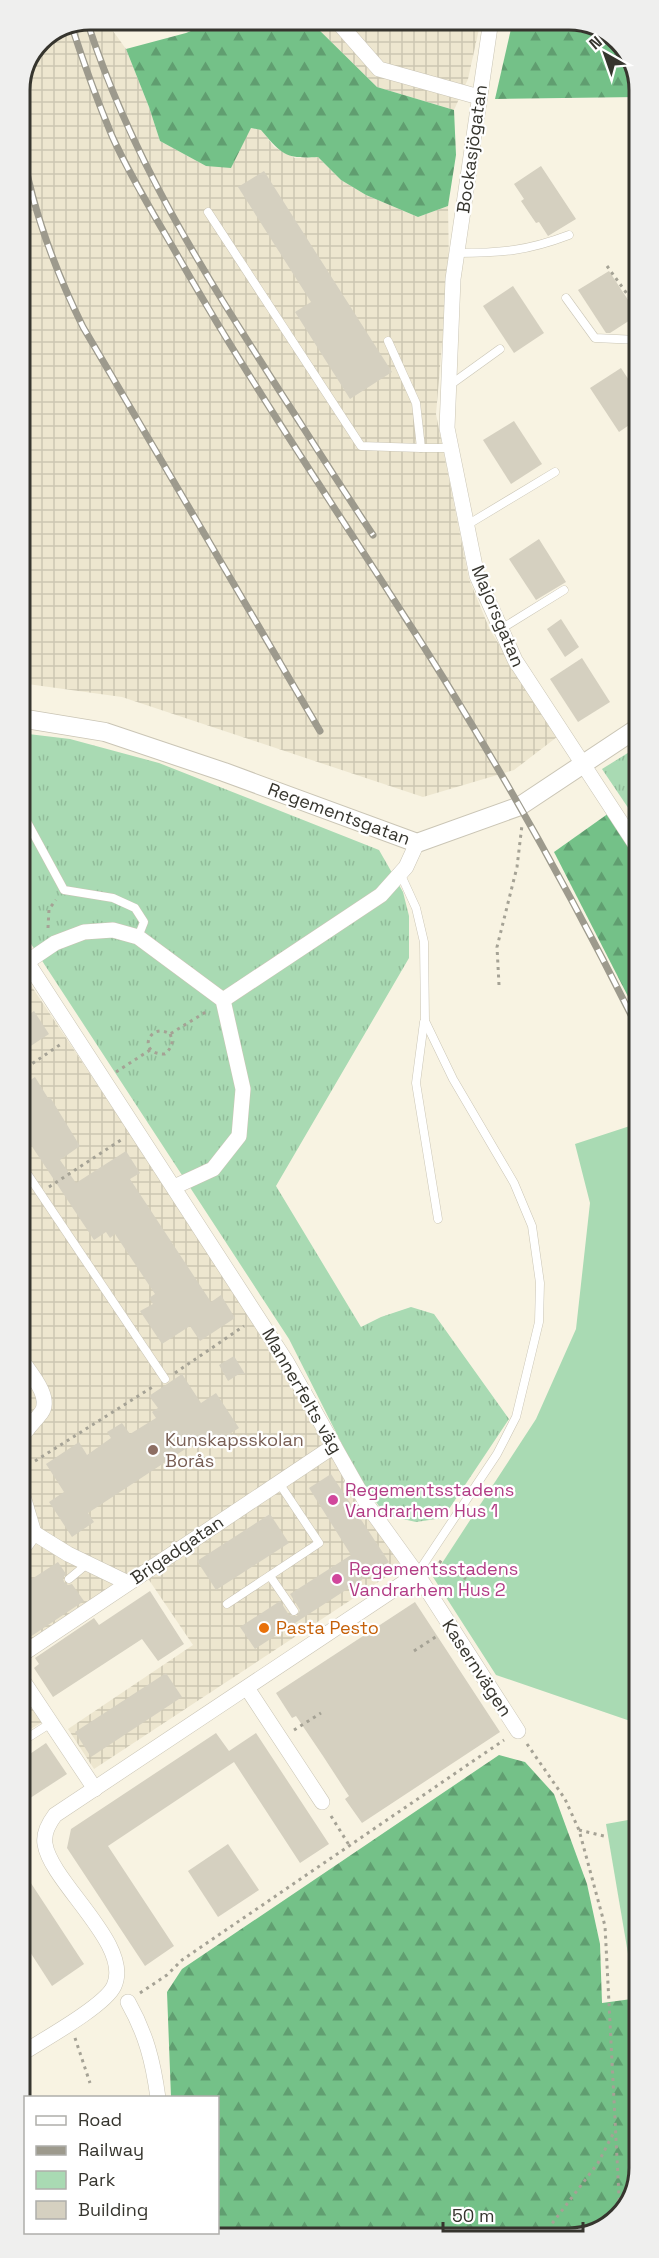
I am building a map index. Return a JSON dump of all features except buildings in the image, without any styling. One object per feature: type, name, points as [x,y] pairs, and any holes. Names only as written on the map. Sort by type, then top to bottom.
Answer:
[{"type":"street","points":[[345,30],[379,69],[479,97]]},
{"type":"street","name":"Bockasjögatan","points":[[453,279],[489,30]]},
{"type":"street","name":"Majorsgatan","points":[[453,279],[447,428],[477,576],[515,660],[629,834]]},
{"type":"street","name":"Regementsgatan","points":[[30,720],[105,732],[224,772],[417,843],[515,808],[629,734]]},
{"type":"street","points":[[219,1003],[381,895],[406,867],[417,843]]},
{"type":"street","points":[[30,954],[84,932],[113,930],[138,937],[219,1003],[243,1089],[239,1136],[213,1169],[174,1187]]},
{"type":"street","name":"Mannerfelts väg","points":[[30,966],[286,1361],[368,1506],[417,1574]]},
{"type":"street","points":[[30,1374],[45,1398],[45,1406],[30,1425]]},
{"type":"street","name":"Brigadgatan","points":[[30,1649],[334,1446]]},
{"type":"street","points":[[30,1519],[34,1533],[68,1554],[128,1583]]},
{"type":"street","points":[[30,1539],[34,1533]]},
{"type":"street","points":[[30,2049],[105,1998],[114,1986],[116,1970],[103,1935],[53,1862],[45,1845],[46,1830],[55,1815],[417,1574]]},
{"type":"street","name":"Kasernvägen","points":[[417,1574],[518,1731]]},
{"type":"street","points":[[247,1688],[322,1802]]},
{"type":"street","points":[[30,1692],[94,1789]]},
{"type":"street","points":[[128,2002],[143,2029],[154,2065],[158,2096]]},
{"type":"lane","points":[[208,212],[361,446],[451,448]]},
{"type":"lane","points":[[457,253],[499,253],[538,246],[569,235]]},
{"type":"lane","points":[[566,298],[595,338],[629,340]]},
{"type":"lane","points":[[388,341],[416,403],[421,448]]},
{"type":"lane","points":[[449,386],[500,349]]},
{"type":"lane","points":[[467,525],[555,472]]},
{"type":"lane","points":[[501,629],[564,590]]},
{"type":"lane","points":[[30,827],[64,890],[113,898],[135,908],[144,922],[138,937]]},
{"type":"lane","points":[[400,873],[416,908],[424,942],[425,1021],[416,1083],[438,1219]]},
{"type":"lane","points":[[417,1574],[497,1454],[516,1417],[539,1322],[540,1283],[532,1226],[514,1183],[453,1079],[425,1021]]},
{"type":"lane","points":[[30,1178],[165,1379]]},
{"type":"lane","points":[[227,1604],[319,1543],[279,1483]]},
{"type":"lane","points":[[69,1579],[88,1563]]},
{"type":"lane","points":[[270,1576],[294,1611]]},
{"type":"lane","points":[[30,1736],[51,1723]]},
{"type":"path","points":[[607,266],[629,297]]},
{"type":"path","points":[[500,985],[497,947],[517,867],[522,824],[515,808]]},
{"type":"path","points":[[47,938],[49,909]]},
{"type":"path","points":[[170,1034],[219,1003]]},
{"type":"path","points":[[156,1031],[170,1034],[173,1041],[172,1048],[165,1054],[156,1054],[150,1050],[148,1044],[150,1036],[156,1031]]},
{"type":"path","points":[[30,1065],[75,1035]]},
{"type":"path","points":[[104,1080],[150,1050]]},
{"type":"path","points":[[40,1193],[136,1129]]},
{"type":"path","points":[[30,1464],[258,1317]]},
{"type":"path","points":[[430,1555],[466,1579]]},
{"type":"path","points":[[414,1651],[433,1639]]},
{"type":"path","points":[[304,1724],[321,1713]]},
{"type":"path","points":[[128,2002],[167,1975],[182,1960],[518,1731],[565,1799],[579,1830],[605,1926],[619,2201]]},
{"type":"path","points":[[322,1802],[349,1845]]},
{"type":"path","points":[[579,1830],[608,1837]]},
{"type":"path","points":[[70,2022],[90,2083]]},
{"type":"path","points":[[549,2228],[598,2163],[615,2130]]},
{"type":"shaded area","points":[[90,30],[113,30],[126,49],[160,141],[206,166],[251,128],[262,130],[274,147],[295,158],[318,157],[341,180],[366,195],[418,217],[448,206],[449,265],[436,414],[469,579],[490,630],[557,737],[514,770],[423,797],[122,697],[30,684],[31,78],[40,57],[57,40],[78,31]]},
{"type":"shaded area","points":[[319,30],[479,30],[468,79],[454,110],[377,87]]},
{"type":"shaded area","points":[[30,984],[203,1243],[269,1350],[378,1513],[407,1563],[94,1769],[68,1729],[193,1645],[149,1580],[138,1570],[30,1644]]},
{"type":"shaded area","points":[[30,1700],[44,1721],[30,1730]]},
{"type":"green space","points":[[193,30],[319,30],[377,87],[454,110],[456,155],[448,206],[418,217],[366,195],[341,180],[318,157],[285,154],[261,130],[251,128],[231,168],[206,166],[160,141],[126,49]]},
{"type":"green space","points":[[511,30],[585,32],[599,38],[614,50],[628,78],[629,97],[495,99]]},
{"type":"green space","points":[[30,734],[70,739],[159,763],[379,850],[403,892],[409,916],[409,958],[276,1186],[361,1327],[381,1317],[411,1307],[434,1314],[509,1419],[443,1518],[416,1522],[385,1515],[357,1474],[289,1339],[30,942]]},
{"type":"green space","points":[[629,752],[629,809],[602,769]]},
{"type":"green space","points":[[609,813],[629,846],[629,998],[554,852]]},
{"type":"green space","points":[[629,1126],[629,1721],[496,1675],[433,1577],[536,1419],[576,1329],[590,1203],[575,1144]]},
{"type":"green space","points":[[499,1755],[525,1762],[554,1794],[587,1884],[600,1944],[602,2003],[629,1999],[629,2168],[626,2187],[621,2198],[606,2216],[581,2227],[569,2228],[219,2228],[219,2096],[171,2096],[167,1992],[182,1969]]},
{"type":"green space","points":[[629,1820],[629,1959],[606,1824]]},
{"type":"railway","points":[[90,30],[125,120],[196,257],[373,535]]},
{"type":"railway","points":[[74,32],[112,136],[144,198],[230,344],[426,650],[491,756],[582,920],[629,1011]]},
{"type":"railway","points":[[30,186],[44,234],[83,327],[320,731]]},
{"type":"place","name":"Kunskapsskolan Borås","points":[[153,1450]]},
{"type":"place","name":"Regementsstadens Vandrarhem Hus 1","points":[[333,1500]]},
{"type":"place","name":"Regementsstadens Vandrarhem Hus 2","points":[[337,1579]]},
{"type":"place","name":"Pasta Pesto","points":[[264,1628]]}]
